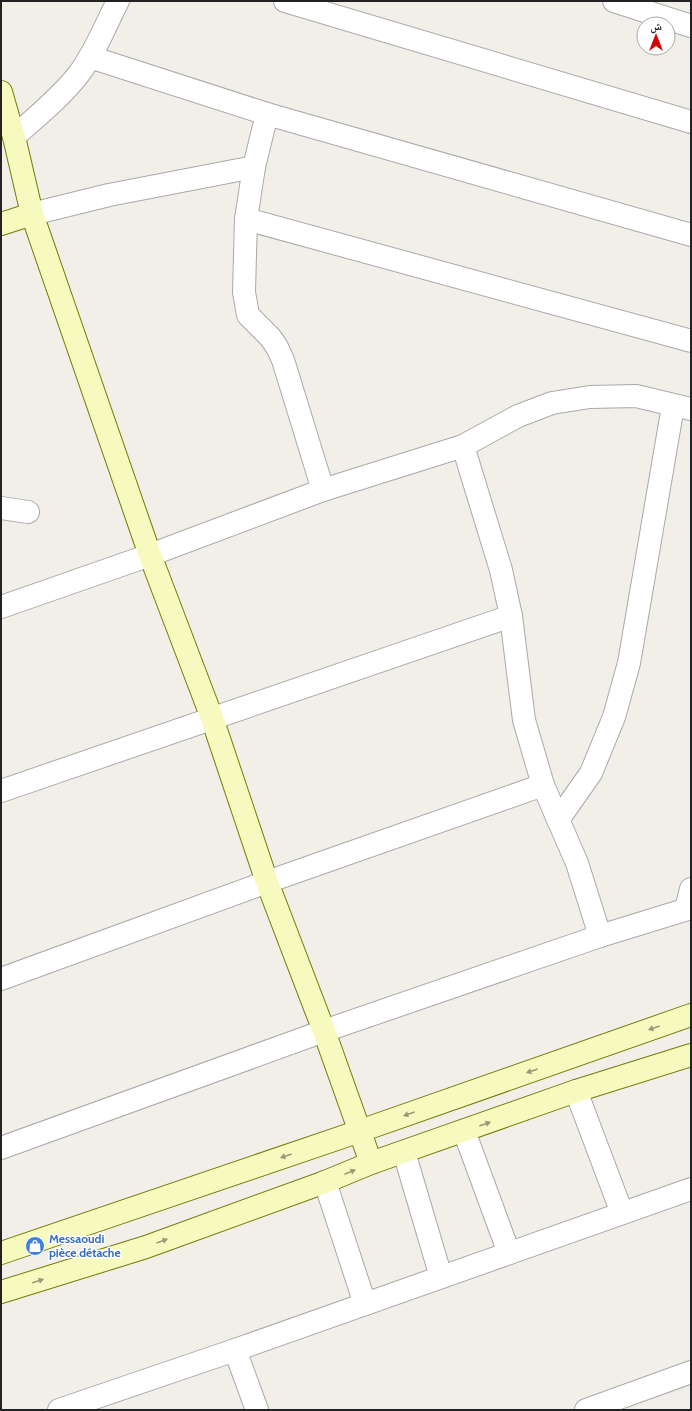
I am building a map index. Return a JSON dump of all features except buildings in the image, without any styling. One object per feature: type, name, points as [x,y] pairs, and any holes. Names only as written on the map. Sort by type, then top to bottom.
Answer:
[{"type":"main road","points":[[1,92],[14,137],[32,214],[150,555],[212,718],[267,882],[324,1031],[371,1163]]},
{"type":"main road","points":[[1,224],[32,214]]},
{"type":"main road","points":[[1,1253],[360,1131],[691,1015]]},
{"type":"main road","points":[[1,1292],[146,1247],[325,1182],[371,1163],[576,1091],[691,1055]]},
{"type":"street","points":[[14,137],[59,96],[78,75],[90,57],[118,1]]},
{"type":"street","points":[[285,1],[691,122]]},
{"type":"street","points":[[614,1],[691,26]]},
{"type":"street","points":[[90,57],[267,114],[691,235]]},
{"type":"street","points":[[267,114],[254,167],[246,219],[244,292],[248,315],[270,338],[277,347],[283,360],[323,490]]},
{"type":"street","points":[[32,214],[109,195],[254,167]]},
{"type":"street","points":[[246,219],[691,341]]},
{"type":"street","points":[[1,607],[150,555],[323,490],[463,446],[518,416],[552,403],[590,397],[636,396],[682,408],[629,663],[614,717],[591,773],[558,820]]},
{"type":"street","points":[[463,446],[501,570],[511,616],[524,720],[543,785],[577,863],[600,936]]},
{"type":"street","points":[[1,508],[28,512]]},
{"type":"street","points":[[1,791],[511,616]]},
{"type":"street","points":[[1,979],[267,882],[543,785]]},
{"type":"street","points":[[1,1148],[324,1031],[600,936],[690,902]]},
{"type":"street","points":[[576,1091],[622,1213]]},
{"type":"street","points":[[464,1131],[509,1253]]},
{"type":"street","points":[[404,1152],[441,1277]]},
{"type":"street","points":[[325,1182],[365,1304]]},
{"type":"street","points":[[59,1410],[235,1350],[691,1189]]},
{"type":"street","points":[[235,1350],[257,1410]]},
{"type":"street","points":[[586,1410],[691,1372]]},
{"type":"place","name":"Messaoudi pièce détache","points":[[35,1246]]}]
